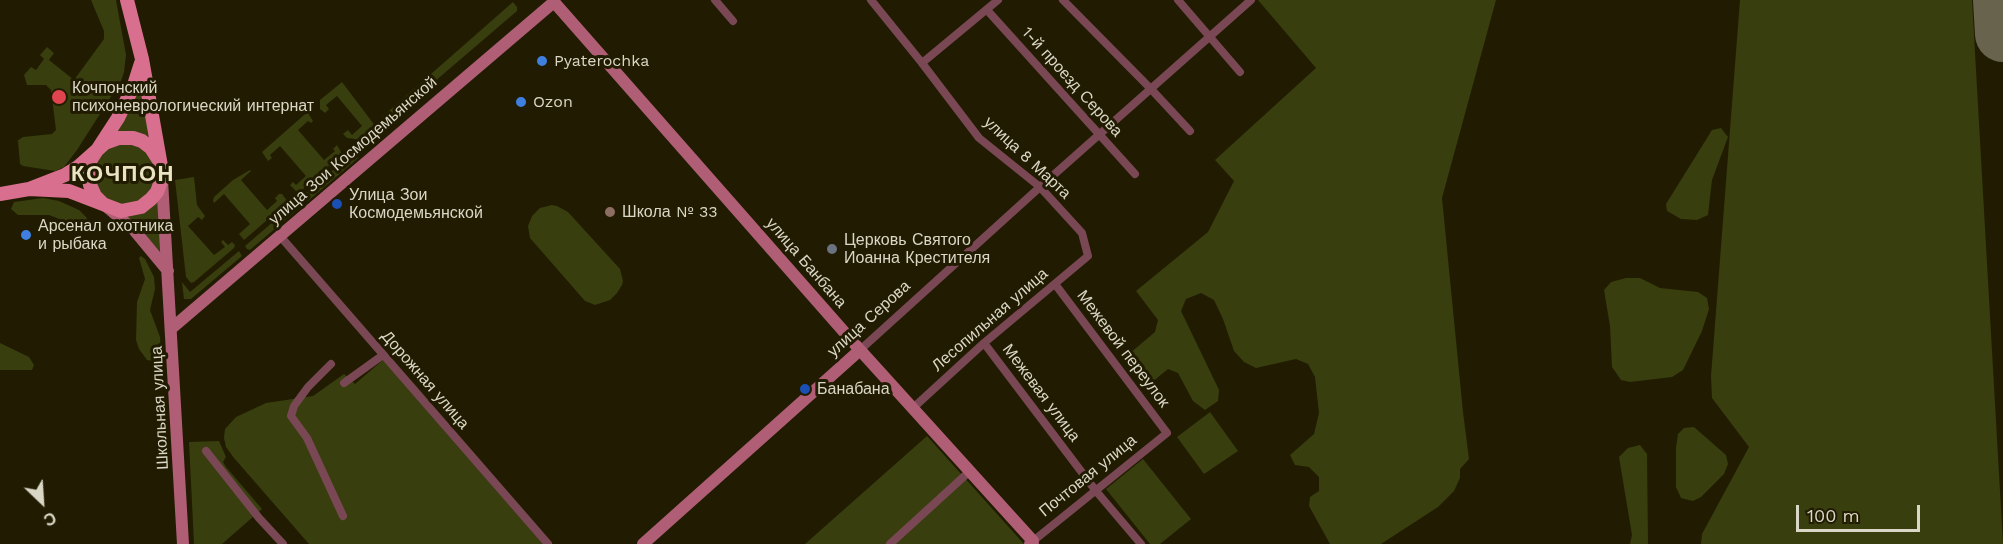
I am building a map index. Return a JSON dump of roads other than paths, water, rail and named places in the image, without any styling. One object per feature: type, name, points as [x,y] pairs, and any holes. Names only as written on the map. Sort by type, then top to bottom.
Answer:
[{"type":"main road","points":[[29,189],[69,191],[116,210],[127,210],[146,204],[159,187],[161,166],[142,59],[128,0]]},
{"type":"main road","points":[[106,206],[95,196],[89,182],[89,167],[94,152],[118,118],[134,85],[142,59]]},
{"type":"main road","points":[[0,194],[29,189],[65,175],[113,139],[133,138],[151,148],[161,166]]},
{"type":"street","points":[[715,0],[733,21]]},
{"type":"street","name":"улица 8 Марта","points":[[871,0],[979,138],[1040,187],[1082,233],[1088,256]]},
{"type":"street","points":[[922,63],[998,0]]},
{"type":"street","points":[[1063,0],[1190,131]]},
{"type":"street","points":[[1178,0],[1240,72]]},
{"type":"street","name":"улица Серова","points":[[643,544],[1251,0]]},
{"type":"street","name":"улица Зои Космодемьянской","points":[[172,328],[555,1]]},
{"type":"street","name":"улица Банбана","points":[[555,1],[860,350],[1033,543]]},
{"type":"street","name":"1-й проезд Серова","points":[[987,10],[1134,174]]},
{"type":"street","name":"Школьная улица","points":[[161,166],[183,544]]},
{"type":"street","points":[[106,206],[134,230],[168,271]]},
{"type":"street","name":"Дорожная улица","points":[[280,236],[548,544]]},
{"type":"street","name":"Лесопильная улица","points":[[912,408],[984,343],[1088,256]]},
{"type":"street","name":"Межевой переулок","points":[[1055,284],[1167,433]]},
{"type":"street","name":"Межевая улица","points":[[984,343],[1096,491],[1141,544]]},
{"type":"street","points":[[344,383],[383,355]]},
{"type":"street","points":[[331,364],[308,387],[294,406],[291,416],[306,438],[343,516]]},
{"type":"street","name":"Почтовая улица","points":[[1033,543],[1167,433]]},
{"type":"street","points":[[206,451],[259,518],[283,544]]},
{"type":"street","points":[[890,544],[970,471]]},
{"type":"place","name":"Pyaterochka","points":[[542,61]]},
{"type":"place","name":"Кочпонский психоневрологический интернат","points":[[59,97]]},
{"type":"place","name":"Ozon","points":[[521,102]]},
{"type":"place","name":"Улица Зои Космодемьянской","points":[[337,204]]},
{"type":"place","name":"Школа № 33","points":[[610,212]]},
{"type":"place","name":"Арсенал охотника и рыбака","points":[[26,235]]},
{"type":"place","name":"Церковь Святого Иоанна Крестителя","points":[[832,249]]},
{"type":"place","name":"Банабана","points":[[805,389]]},
{"type":"district","name":"КОЧПОН","points":[[123,175]]}]
